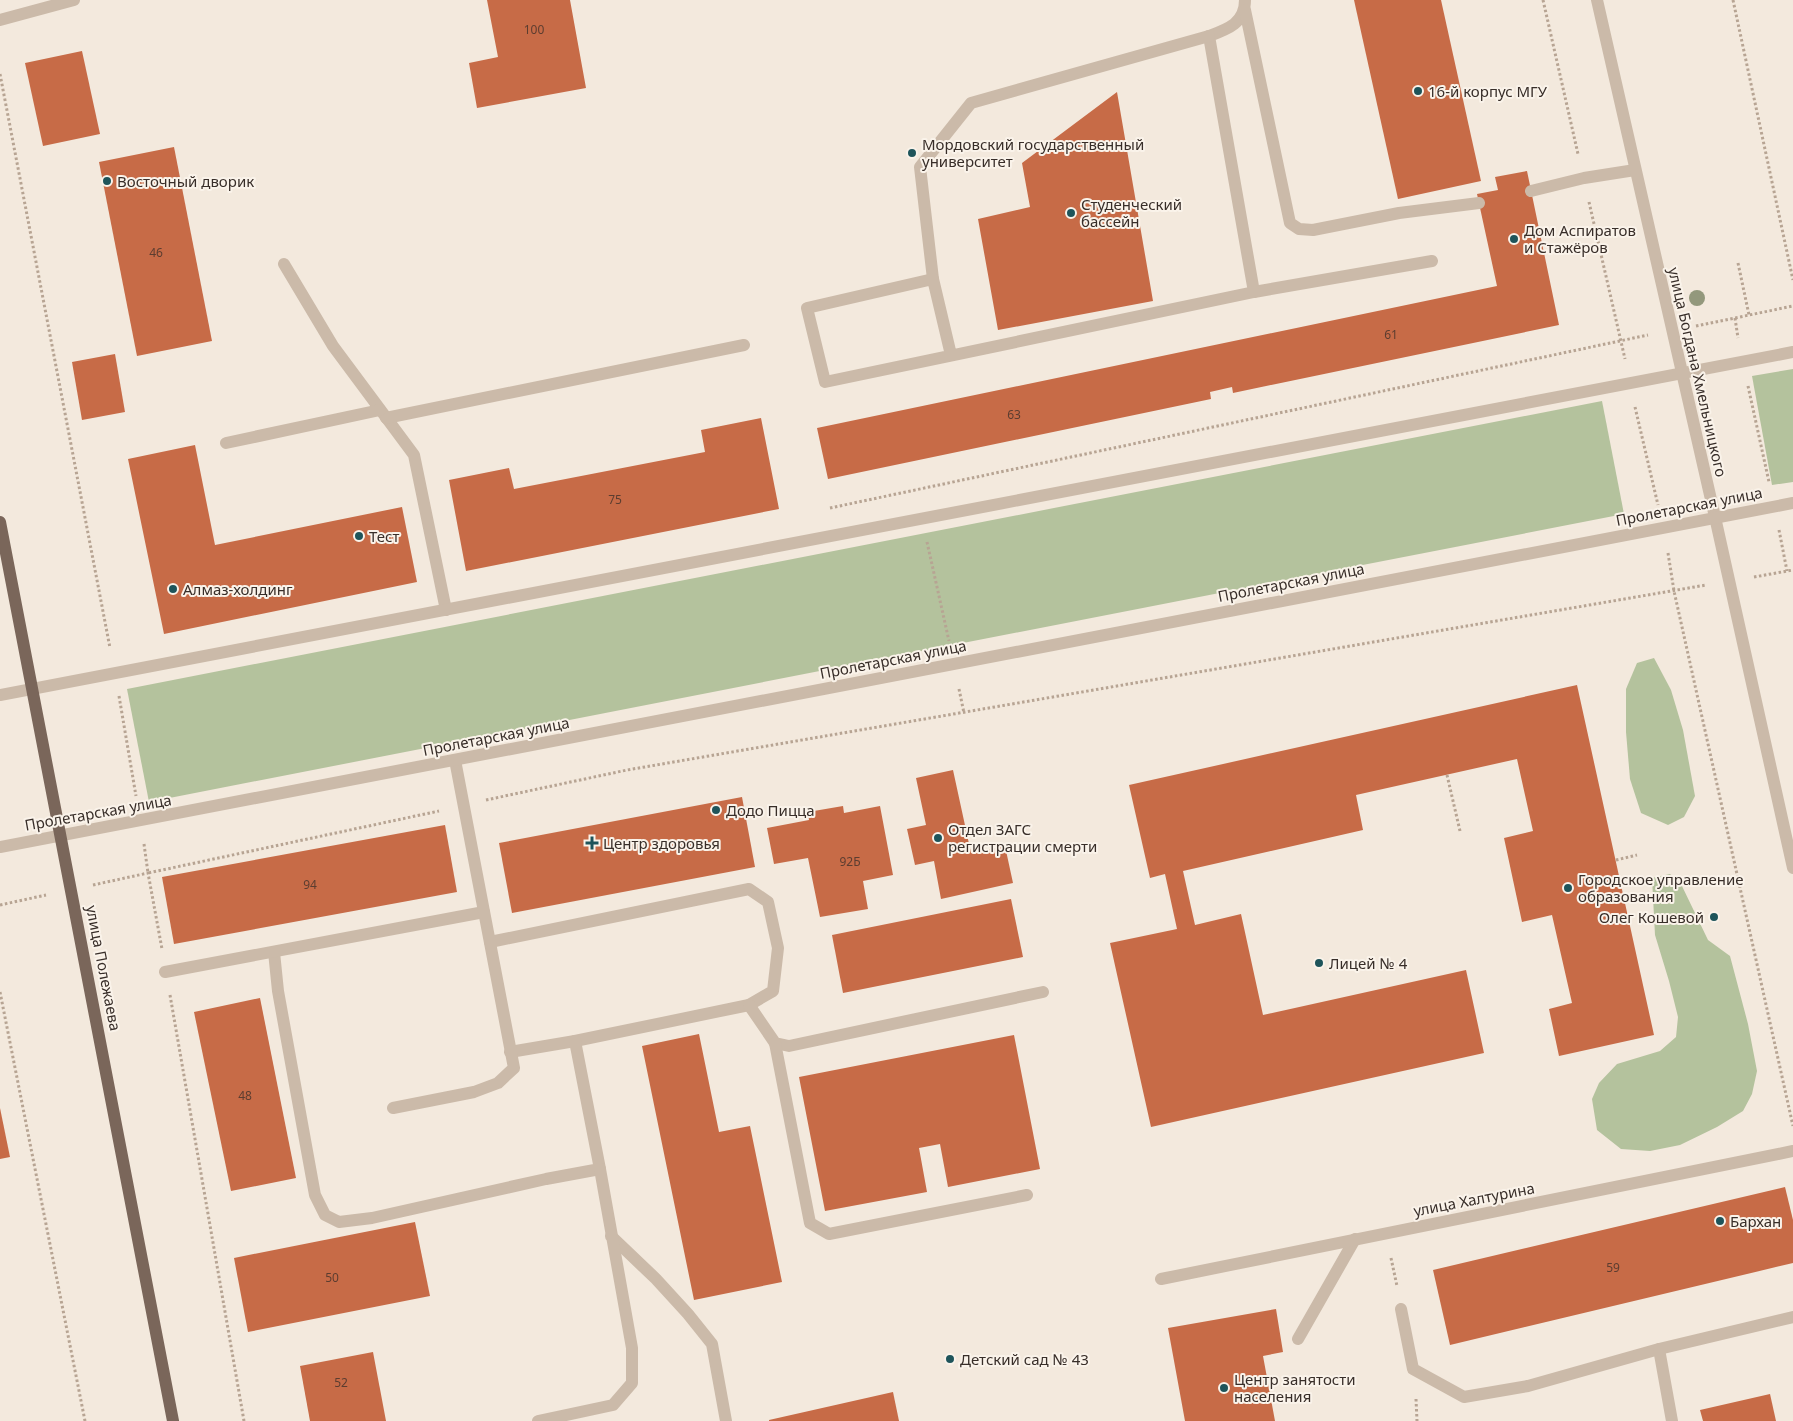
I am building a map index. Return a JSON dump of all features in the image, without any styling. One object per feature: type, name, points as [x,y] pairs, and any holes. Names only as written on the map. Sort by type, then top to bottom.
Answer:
[{"type":"main road","name":"улица Полежаева","points":[[0,522],[62,835],[173,1421]]},
{"type":"street","points":[[0,20],[74,0]]},
{"type":"street","name":"улица Богдана Хмельницкого","points":[[1597,0],[1793,868]]},
{"type":"street","points":[[951,355],[933,279],[920,167],[971,103],[1226,30],[1239,20],[1245,5]]},
{"type":"street","points":[[1245,5],[1290,223],[1299,229],[1312,230],[1399,212],[1480,202]]},
{"type":"street","points":[[1209,36],[1254,292]]},
{"type":"street","points":[[1531,191],[1584,178],[1635,170]]},
{"type":"street","points":[[933,279],[807,308],[825,382],[1254,292],[1432,261]]},
{"type":"street","points":[[284,264],[333,346],[414,455],[446,610]]},
{"type":"street","points":[[226,442],[744,345]]},
{"type":"street","points":[[0,695],[1793,352]]},
{"type":"street","name":"Пролетарская улица","points":[[0,847],[1793,503]]},
{"type":"street","points":[[393,1108],[474,1092],[498,1083],[514,1068],[455,760]]},
{"type":"street","points":[[490,942],[749,889],[768,902],[778,948],[773,991],[749,1005],[574,1041],[510,1052]]},
{"type":"street","points":[[166,972],[484,912]]},
{"type":"street","points":[[274,952],[278,991],[315,1195],[325,1214],[339,1222],[372,1218],[546,1179],[600,1169]]},
{"type":"street","points":[[775,1043],[789,1046],[1043,992]]},
{"type":"street","points":[[749,1005],[775,1043],[810,1223],[829,1234],[1027,1195]]},
{"type":"street","points":[[538,1421],[613,1405],[632,1383],[632,1348],[600,1169],[574,1041]]},
{"type":"street","name":"улица Халтурина","points":[[1161,1279],[1793,1151]]},
{"type":"street","points":[[611,1236],[656,1279],[712,1344],[726,1421]]},
{"type":"street","points":[[1298,1339],[1355,1239]]},
{"type":"street","points":[[1401,1309],[1413,1369],[1464,1397],[1528,1386],[1659,1349],[1793,1317]]},
{"type":"street","points":[[1659,1349],[1672,1421]]},
{"type":"path","points":[[1543,0],[1663,527],[1674,591],[1793,1126]]},
{"type":"path","points":[[1733,0],[1793,280]]},
{"type":"path","points":[[0,74],[110,651]]},
{"type":"path","points":[[1738,263],[1749,315]]},
{"type":"path","points":[[822,510],[1793,306]]},
{"type":"path","points":[[1735,318],[1788,571]]},
{"type":"path","points":[[922,519],[964,713]]},
{"type":"path","points":[[0,905],[627,770],[1793,570]]},
{"type":"path","points":[[116,674],[148,872],[244,1421]]},
{"type":"path","points":[[1447,775],[1460,831]]},
{"type":"path","points":[[1616,860],[1637,855]]},
{"type":"path","points":[[0,992],[85,1421]]},
{"type":"path","points":[[1386,1233],[1401,1309]]},
{"type":"green space","points":[[1793,369],[1793,482],[1772,485],[1752,376]]},
{"type":"green space","points":[[1602,401],[1624,514],[149,802],[127,689]]},
{"type":"green space","points":[[1654,658],[1671,690],[1683,730],[1695,796],[1684,817],[1668,825],[1641,813],[1630,779],[1626,732],[1626,689],[1637,663]]},
{"type":"green space","points":[[1670,874],[1681,884],[1708,940],[1730,956],[1748,1024],[1757,1071],[1752,1094],[1743,1111],[1717,1127],[1680,1145],[1650,1151],[1621,1149],[1597,1130],[1592,1099],[1599,1083],[1617,1064],[1660,1051],[1676,1037],[1678,1017],[1655,935],[1652,878]]},
{"type":"building","points":[[487,0],[570,0],[586,88],[477,108],[469,63],[498,57]]},
{"type":"building","name":"16-й корпус МГУ","points":[[1354,0],[1441,0],[1481,181],[1398,199]]},
{"type":"building","points":[[82,51],[100,134],[43,146],[25,63]]},
{"type":"building","name":"Студенческий бассейн","points":[[1117,92],[1153,301],[998,330],[978,219],[1030,207],[1022,163]]},
{"type":"building","points":[[174,147],[212,341],[137,356],[99,162]]},
{"type":"building","points":[[1527,171],[1559,325],[1233,393],[1232,387],[1210,392],[1211,399],[828,479],[817,428],[1497,286],[1477,194],[1498,190],[1495,177]]},
{"type":"building","points":[[115,354],[125,412],[82,420],[72,362]]},
{"type":"building","points":[[761,418],[779,509],[466,571],[449,480],[509,468],[514,489],[705,452],[701,430]]},
{"type":"building","points":[[195,445],[215,545],[402,507],[417,582],[164,634],[128,459]]},
{"type":"building","points":[[1577,685],[1654,1035],[1559,1056],[1549,1009],[1572,1003],[1552,915],[1522,922],[1504,838],[1533,831],[1517,759],[1356,795],[1363,830],[1183,871],[1195,925],[1241,914],[1263,1015],[1466,970],[1484,1053],[1151,1127],[1110,943],[1177,929],[1165,874],[1150,878],[1129,785]]},
{"type":"building","name":"Отдел ЗАГС регистрации смерти","points":[[953,770],[971,853],[1005,846],[1013,883],[941,899],[934,861],[915,865],[907,829],[926,825],[916,778]]},
{"type":"building","points":[[742,797],[755,867],[512,913],[499,843]]},
{"type":"building","points":[[843,806],[844,813],[880,806],[893,875],[863,881],[868,909],[820,917],[808,858],[774,864],[767,828],[809,820],[808,812]]},
{"type":"building","points":[[445,825],[457,892],[174,944],[162,877]]},
{"type":"building","points":[[1011,899],[1023,957],[843,993],[832,935]]},
{"type":"building","points":[[260,998],[296,1178],[231,1191],[194,1012]]},
{"type":"building","points":[[699,1034],[719,1132],[750,1126],[782,1282],[694,1300],[642,1046]]},
{"type":"building","points":[[1014,1035],[1040,1169],[948,1187],[940,1144],[919,1148],[927,1192],[825,1211],[799,1077]]},
{"type":"building","points":[[0,1108],[10,1157],[0,1159]]},
{"type":"building","points":[[1785,1187],[1793,1220],[1793,1263],[1450,1345],[1433,1270]]},
{"type":"building","points":[[415,1222],[430,1296],[248,1332],[234,1258]]},
{"type":"building","name":"Центр занятости населения","points":[[1276,1309],[1283,1352],[1263,1356],[1275,1421],[1185,1421],[1168,1328]]},
{"type":"building","points":[[373,1352],[386,1421],[310,1421],[300,1366]]},
{"type":"building","points":[[893,1392],[899,1421],[769,1421],[769,1420]]},
{"type":"building","points":[[1770,1394],[1776,1421],[1703,1421],[1700,1410]]},
{"type":"place","name":"16-й корпус МГУ","points":[[1418,91]]},
{"type":"place","name":"Мордовский государственный университет","points":[[912,153]]},
{"type":"place","name":"Восточный дворик","points":[[107,181]]},
{"type":"place","name":"Студенческий бассейн","points":[[1071,213]]},
{"type":"place","name":"Дом Аспиратов и Стажёров","points":[[1514,239]]},
{"type":"place","name":"Тест","points":[[359,536]]},
{"type":"place","name":"Алмаз-холдинг","points":[[173,589]]},
{"type":"place","name":"Додо Пицца","points":[[716,810]]},
{"type":"place","name":"Отдел ЗАГС регистрации смерти","points":[[938,838]]},
{"type":"place","name":"Центр здоровья","points":[[592,843]]},
{"type":"place","name":"Городское управление образования","points":[[1568,888]]},
{"type":"place","name":"Олег Кошевой","points":[[1714,917]]},
{"type":"place","name":"Лицей № 4","points":[[1319,963]]},
{"type":"place","name":"Бархан","points":[[1720,1221]]},
{"type":"place","name":"Детский сад № 43","points":[[950,1359]]},
{"type":"place","name":"Центр занятости населения","points":[[1224,1388]]}]
